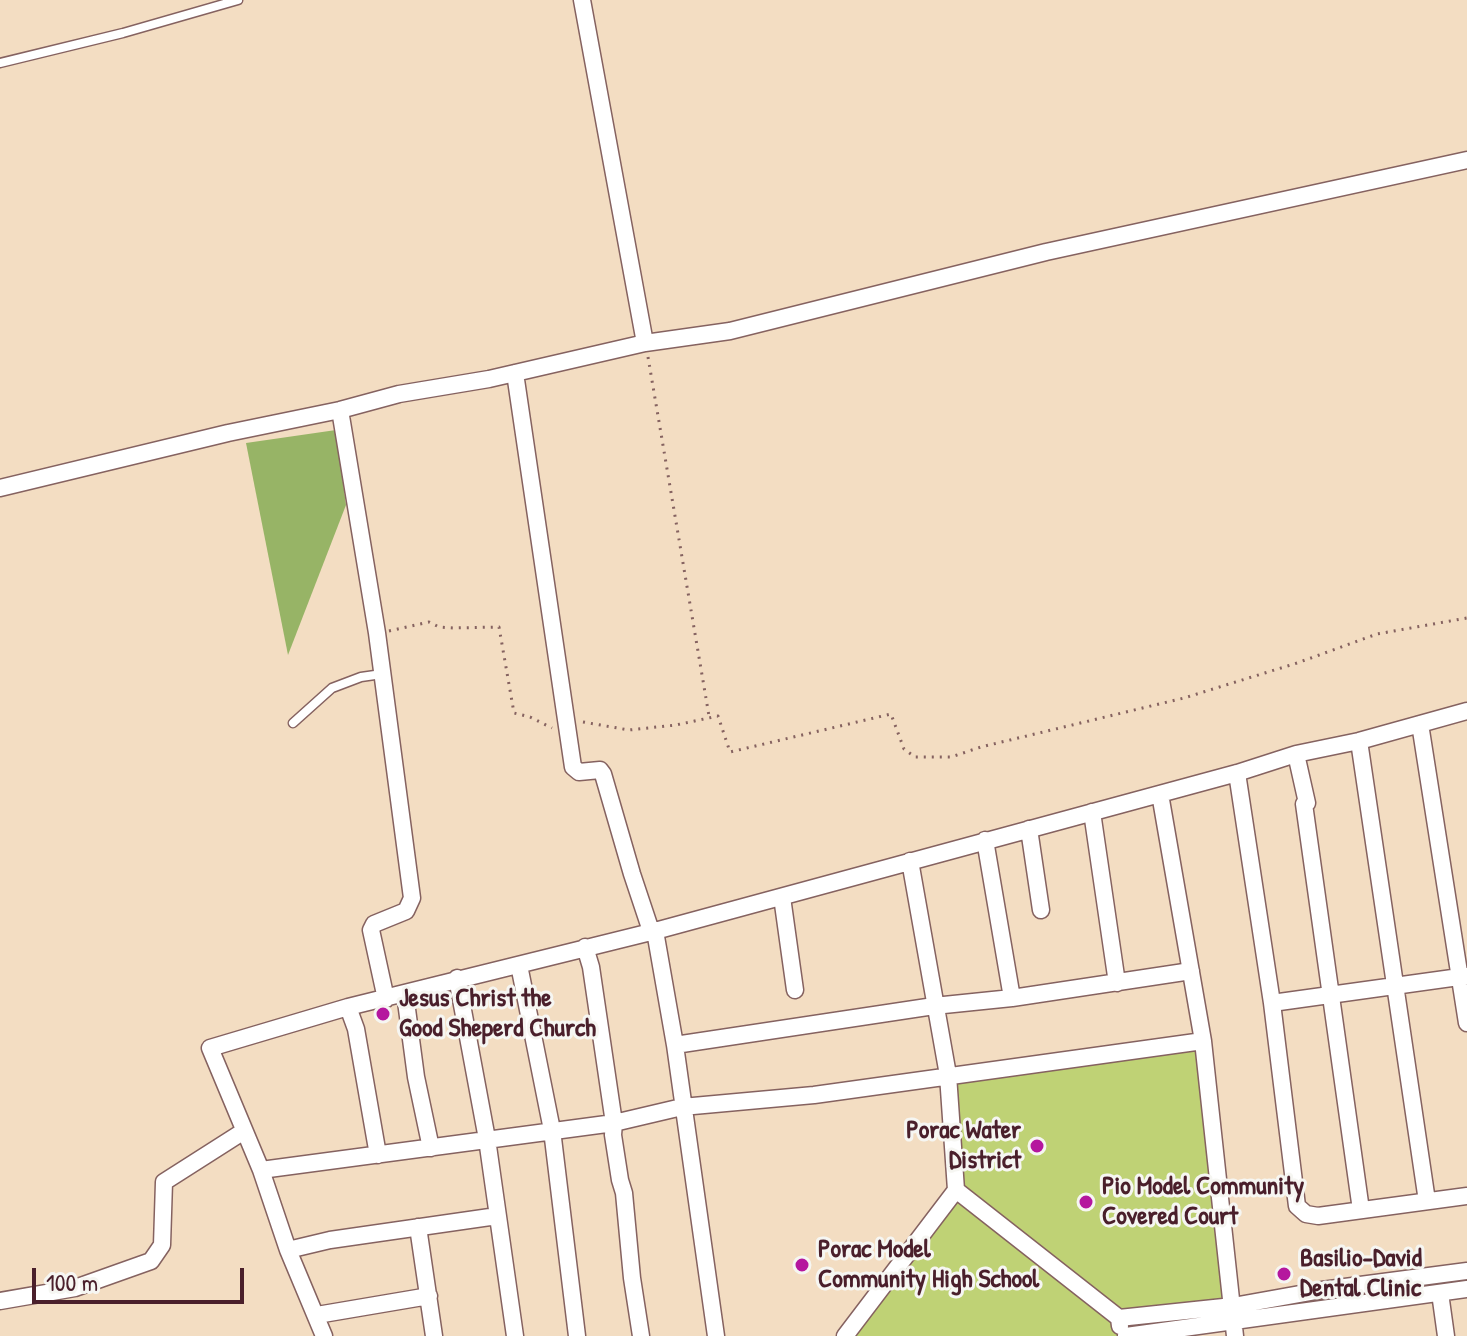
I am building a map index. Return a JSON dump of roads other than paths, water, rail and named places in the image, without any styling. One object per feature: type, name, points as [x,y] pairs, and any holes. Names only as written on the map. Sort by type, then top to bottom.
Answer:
[{"type":"street","points":[[582,0],[645,343]]},
{"type":"street","points":[[0,488],[399,394],[515,373],[645,343],[730,331],[1046,252],[1467,160]]},
{"type":"street","points":[[515,373],[573,767],[579,772],[600,770],[603,774],[632,874],[653,931],[675,1045],[716,1336]]},
{"type":"street","points":[[340,410],[377,633],[412,898],[406,911],[374,924],[371,930],[386,999]]},
{"type":"street","points":[[324,1336],[288,1250],[261,1170],[210,1048],[348,1007],[782,897],[1237,773],[1296,754],[1359,741],[1467,711]]},
{"type":"street","points":[[1420,724],[1464,976],[1467,1023]]},
{"type":"street","points":[[1359,741],[1427,1201]]},
{"type":"street","points":[[1296,754],[1307,803],[1304,804],[1361,1210]]},
{"type":"street","points":[[1237,773],[1272,1003],[1297,1206],[1302,1212],[1314,1216],[1467,1196]]},
{"type":"street","points":[[1160,794],[1203,1041],[1234,1321]]},
{"type":"street","points":[[1092,812],[1117,983]]},
{"type":"street","points":[[1029,829],[1041,910]]},
{"type":"street","points":[[985,840],[1012,998]]},
{"type":"street","points":[[845,1336],[956,1190],[948,1075],[910,861]]},
{"type":"street","points":[[782,897],[795,990]]},
{"type":"street","points":[[585,947],[595,990],[641,1336]]},
{"type":"street","points":[[519,965],[552,1130],[577,1336]]},
{"type":"street","points":[[675,1045],[1191,971]]},
{"type":"street","points":[[1272,1003],[1464,976]]},
{"type":"street","points":[[457,978],[487,1139],[515,1336]]},
{"type":"street","points":[[405,994],[416,1077],[431,1148]]},
{"type":"street","points":[[348,1007],[356,1029],[378,1155]]},
{"type":"street","points":[[261,1170],[614,1123],[682,1107],[814,1095],[1203,1041]]},
{"type":"street","points":[[0,1301],[75,1288],[151,1261],[162,1245],[164,1182],[244,1131]]},
{"type":"street","points":[[956,1190],[1119,1318],[1124,1336],[1467,1289]]},
{"type":"street","points":[[288,1250],[330,1240],[497,1216]]},
{"type":"street","points":[[418,1227],[434,1336]]},
{"type":"street","points":[[1119,1318],[1234,1321],[1322,1290],[1467,1271]]},
{"type":"street","points":[[1440,1293],[1446,1336]]},
{"type":"street","points":[[317,1315],[429,1296]]},
{"type":"lane","points":[[0,63],[123,33],[238,0]]},
{"type":"lane","points":[[293,723],[332,688],[361,677],[383,674]]},
{"type":"place","name":"Jesus Christ the Good Sheperd Church","points":[[383,1014]]},
{"type":"place","name":"Porac Water District","points":[[1037,1146]]},
{"type":"place","name":"Pio Model Community Covered Court","points":[[1086,1202]]},
{"type":"place","name":"Porac Model Community High School","points":[[802,1265]]},
{"type":"place","name":"Basilio-David Dental Clinic","points":[[1284,1274]]}]
